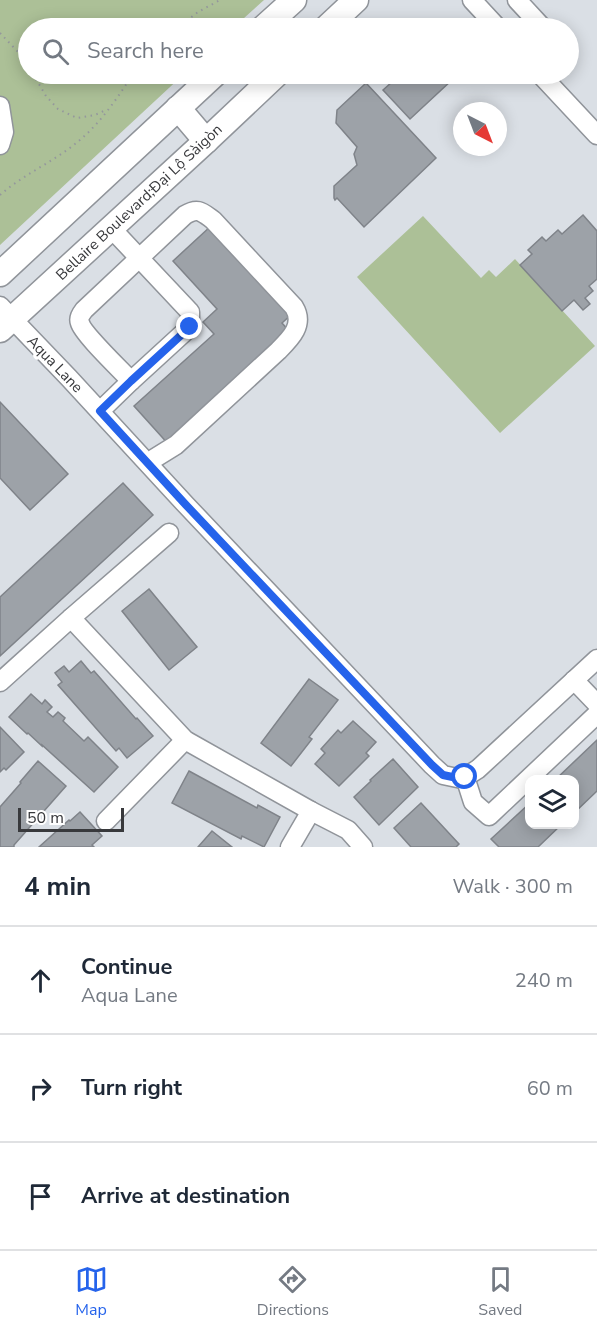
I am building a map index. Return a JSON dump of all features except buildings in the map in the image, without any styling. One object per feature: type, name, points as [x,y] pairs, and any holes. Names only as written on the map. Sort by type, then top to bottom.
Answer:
[{"type":"main road","points":[[274,18],[294,0]]},
{"type":"main road","points":[[337,18],[357,0]]},
{"type":"main road","points":[[0,274],[204,84]]},
{"type":"main road","name":"Bellaire Boulevard;Đại Lộ Sàigòn","points":[[4,318],[111,228],[266,84]]},
{"type":"main road","points":[[178,108],[206,141]]},
{"type":"street","points":[[472,0],[489,18]]},
{"type":"street","points":[[517,0],[533,18]]},
{"type":"street","points":[[549,84],[597,135]]},
{"type":"street","points":[[0,106],[4,132],[0,145]]},
{"type":"street","points":[[131,381],[86,333],[80,323],[80,316],[185,215],[198,210],[213,220],[294,307],[298,314],[298,322],[295,331],[284,346],[176,445],[149,464]]},
{"type":"street","points":[[100,411],[190,327],[190,312],[111,228]]},
{"type":"street","name":"Aqua Lane","points":[[4,318],[100,411],[432,765],[443,775],[462,779],[465,777]]},
{"type":"street","points":[[0,682],[169,533]]},
{"type":"street","points":[[71,618],[185,740],[348,830],[363,847]]},
{"type":"street","points":[[597,659],[478,769],[465,777],[473,802],[489,816],[597,714]]},
{"type":"street","points":[[574,680],[597,704]]},
{"type":"street","points":[[106,821],[185,740]]},
{"type":"street","points":[[290,847],[311,811]]},
{"type":"path","points":[[190,18],[220,0]]},
{"type":"path","points":[[0,33],[18,52]]},
{"type":"path","points":[[39,84],[58,109],[77,117],[95,115],[108,109]]},
{"type":"path","points":[[0,195],[80,140],[98,122],[126,84]]},
{"type":"green space","points":[[0,0],[264,0],[244,18],[18,18],[18,84],[173,84],[0,245]]},
{"type":"green space","points":[[423,216],[481,278],[489,270],[496,277],[515,259],[595,346],[500,433],[357,277]]},
{"type":"route","points":[[190,327],[100,411],[432,765],[443,775],[462,779],[465,777]]}]
